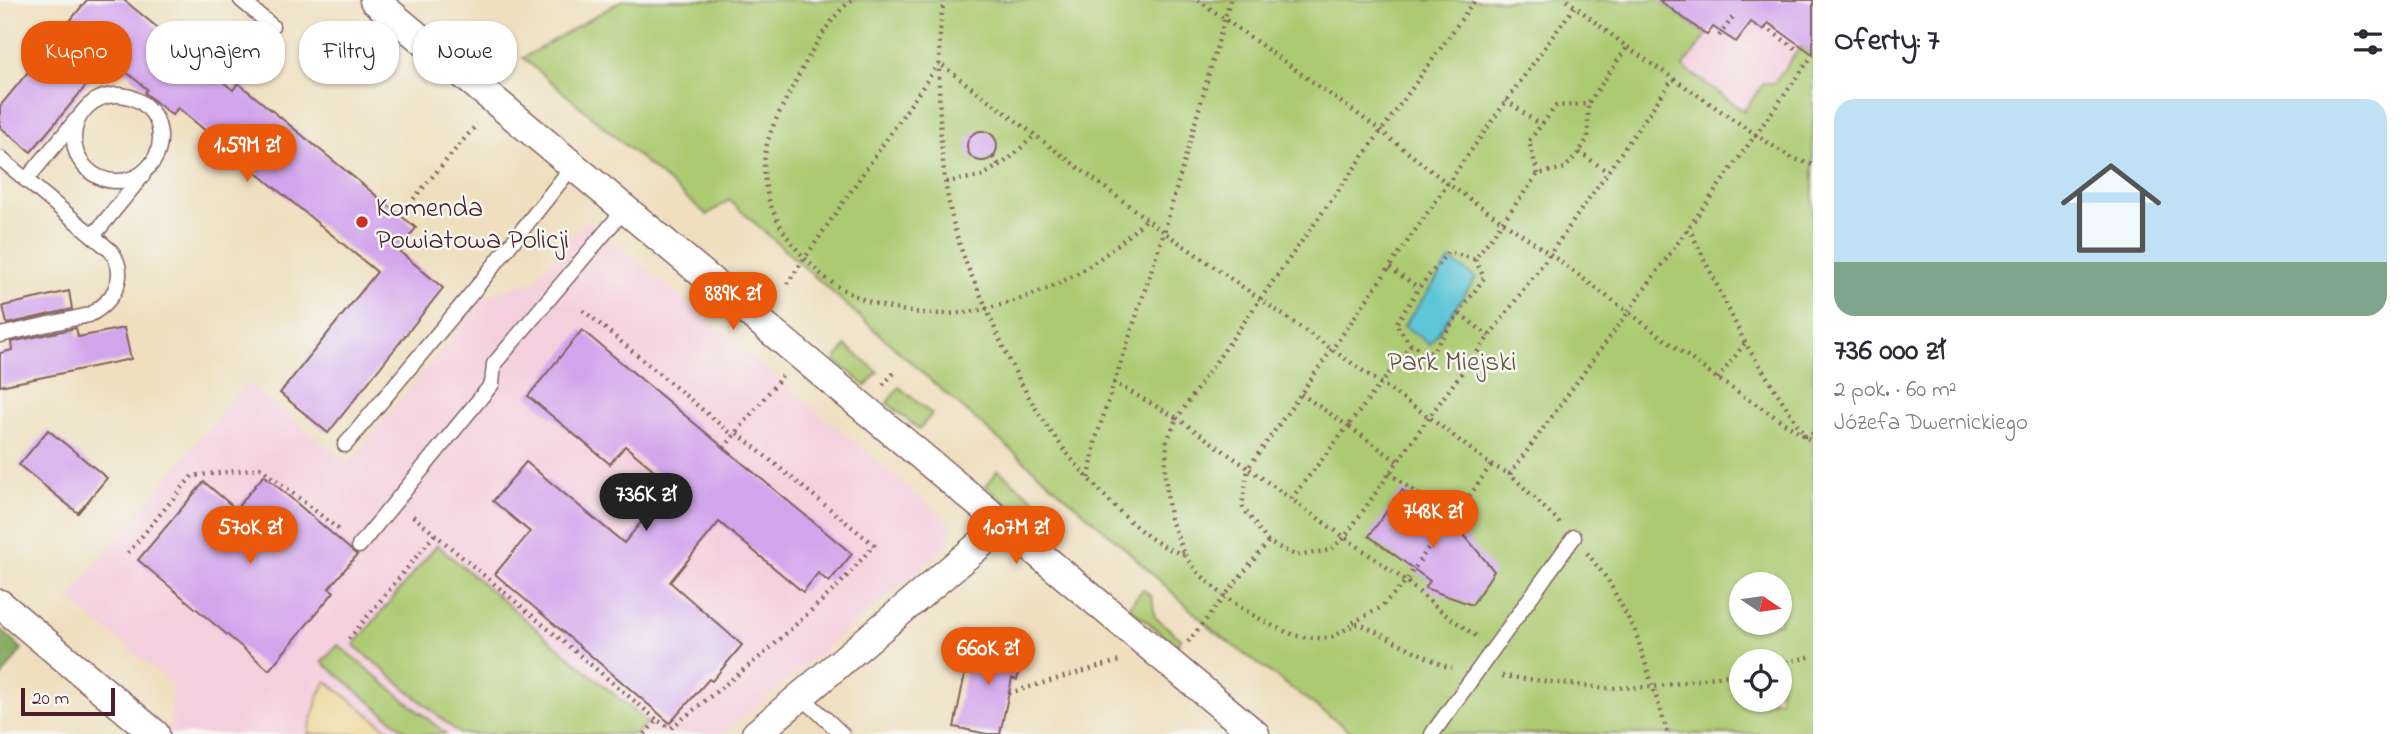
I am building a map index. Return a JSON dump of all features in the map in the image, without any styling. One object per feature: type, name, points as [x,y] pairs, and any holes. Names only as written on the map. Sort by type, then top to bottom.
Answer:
[{"type":"street","points":[[374,0],[1255,734]]},
{"type":"street","points":[[756,734],[1003,525]]},
{"type":"street","points":[[0,604],[155,734]]},
{"type":"lane","points":[[241,0],[266,21]]},
{"type":"lane","points":[[26,180],[98,99],[113,95],[127,96],[146,105],[158,122],[159,150],[149,168],[93,236]]},
{"type":"lane","points":[[82,114],[75,127],[75,149],[81,162],[91,173],[104,180],[119,182],[139,176],[149,168]]},
{"type":"lane","points":[[0,158],[111,251],[119,270],[114,293],[105,305],[89,315],[0,335]]},
{"type":"lane","points":[[345,445],[476,288],[572,167]]},
{"type":"lane","points":[[359,546],[492,384],[494,364],[624,210]]},
{"type":"lane","points":[[1432,734],[1574,537]]},
{"type":"lane","points":[[801,696],[842,734]]},
{"type":"path","points":[[842,0],[842,8]]},
{"type":"path","points":[[851,0],[820,39],[770,130],[764,167],[770,206],[784,235],[830,281],[859,298],[893,309],[939,313],[986,309],[1048,290],[1096,262],[1148,218]]},
{"type":"path","points":[[944,0],[939,27],[940,142],[951,213],[963,256],[1004,353],[1033,407],[1088,479],[1143,532],[1173,552],[1185,555]]},
{"type":"path","points":[[1198,0],[1718,379],[1813,442]]},
{"type":"path","points":[[1088,479],[1096,438],[1164,232],[1230,0]]},
{"type":"path","points":[[1475,0],[1382,132],[1259,298],[1177,418],[1167,441],[1165,475],[1170,518],[1194,570],[1251,614],[1296,636],[1331,638],[1380,608],[1406,581],[1449,517],[1461,508],[1491,465]]},
{"type":"path","points":[[1566,0],[1627,47],[1755,135],[1792,158],[1813,165]]},
{"type":"path","points":[[1574,6],[1248,468],[1242,506],[1268,542],[1297,556],[1330,550],[1344,538],[1673,79]]},
{"type":"path","points":[[1719,36],[1735,14]]},
{"type":"path","points":[[1765,27],[1798,50]]},
{"type":"path","points":[[1475,259],[1538,174],[1565,168],[1579,152],[1588,138],[1588,104],[1627,47]]},
{"type":"path","points":[[1510,474],[1813,55]]},
{"type":"path","points":[[939,64],[1164,232],[1429,417],[1491,465],[1510,474],[1574,537],[1614,590],[1635,631],[1668,734]]},
{"type":"path","points":[[787,284],[939,64]]},
{"type":"path","points":[[1506,100],[1539,125]]},
{"type":"path","points":[[1538,174],[1529,141],[1539,125],[1556,106],[1588,104]]},
{"type":"path","points":[[400,215],[477,123]]},
{"type":"path","points":[[946,182],[982,176],[999,166],[1036,134]]},
{"type":"path","points":[[1579,152],[1608,172]]},
{"type":"path","points":[[993,157],[999,166]]},
{"type":"path","points":[[1686,230],[1692,234],[1745,344],[1805,436]]},
{"type":"path","points":[[1448,252],[1475,259],[1484,278],[1432,352],[1411,345],[1396,324],[1419,288],[1448,252]]},
{"type":"path","points":[[1390,268],[1419,288]]},
{"type":"path","points":[[409,513],[657,720],[671,728],[767,651],[840,584],[874,545],[583,310]]},
{"type":"path","points":[[1460,314],[1489,336]]},
{"type":"path","points":[[1718,379],[1745,344]]},
{"type":"path","points":[[1291,499],[1411,345]]},
{"type":"path","points":[[724,448],[782,375]]},
{"type":"path","points":[[1113,382],[1177,418],[1406,581],[1442,612],[1493,649]]},
{"type":"path","points":[[1301,394],[1398,461]]},
{"type":"path","points":[[1805,436],[1813,434]]},
{"type":"path","points":[[128,553],[192,476],[261,468],[359,546]]},
{"type":"path","points":[[1389,473],[1449,517]]},
{"type":"path","points":[[349,639],[435,534]]},
{"type":"path","points":[[1170,664],[1268,542]]},
{"type":"path","points":[[1352,624],[1360,624],[1444,666],[1478,672],[1602,688],[1654,687],[1729,675]]},
{"type":"path","points":[[1792,661],[1813,656]]},
{"type":"path","points":[[1009,693],[1126,659]]},
{"type":"path","points":[[645,734],[657,720]]},
{"type":"shaded area","points":[[1590,0],[1659,0],[1707,34],[1726,8],[1729,37],[1736,42],[1751,22],[1767,23],[1801,46],[1774,84],[1764,83],[1744,111]]},
{"type":"shaded area","points":[[587,219],[952,524],[948,546],[723,734],[169,734],[173,684],[68,599],[246,382],[349,463],[486,295],[533,282]]},
{"type":"green space","name":"Park Miejski","points":[[623,0],[1659,0],[1707,35],[1683,67],[1744,111],[1764,83],[1774,83],[1801,46],[1813,54],[1813,734],[1354,734],[1216,633],[1118,542],[944,392],[729,200],[707,215],[523,58]]},
{"type":"green space","points":[[846,346],[878,372],[866,386],[835,360]]},
{"type":"green space","points":[[899,387],[932,414],[919,429],[887,403]]},
{"type":"green space","points":[[998,470],[1055,516],[1041,532],[986,486]]},
{"type":"green space","points":[[437,545],[647,722],[637,734],[460,734],[354,645]]},
{"type":"green space","points":[[1143,589],[1152,597],[1155,617],[1181,639],[1177,646],[1129,607]]},
{"type":"green space","points":[[0,629],[22,649],[0,679]]},
{"type":"green space","points":[[338,645],[446,734],[409,734],[322,662]]},
{"type":"sand","points":[[326,681],[394,734],[308,734],[318,697]]},
{"type":"water","points":[[1450,260],[1476,278],[1430,344],[1404,326]]},
{"type":"building","name":"Komenda Powiatowa Policji","points":[[87,0],[124,0],[149,21],[146,21],[146,84],[226,84],[233,90],[239,84],[416,228],[398,250],[443,288],[328,433],[280,393],[377,272],[178,108],[172,115],[145,93],[147,89],[132,77],[132,21],[70,21]]},
{"type":"building","points":[[1659,0],[1813,0],[1813,54],[1768,23],[1763,30],[1751,22],[1736,42],[1713,27],[1707,35]]},
{"type":"building","name":"Komenda Powiatowa Policji","points":[[21,80],[21,84],[87,84],[31,152],[0,127],[0,106]]},
{"type":"building","points":[[982,131],[993,135],[997,146],[993,157],[982,161],[971,157],[967,146],[971,135]]},
{"type":"building","points":[[69,291],[72,309],[7,324],[3,306]]},
{"type":"building","points":[[76,328],[78,337],[124,328],[131,359],[0,386],[0,353],[12,350],[11,342]]},
{"type":"building","points":[[582,330],[852,554],[829,582],[818,573],[803,592],[719,522],[670,582],[742,645],[712,681],[709,679],[670,723],[495,574],[530,532],[493,501],[526,462],[624,543],[672,485],[625,446],[610,464],[528,396]]},
{"type":"building","points":[[48,430],[107,478],[78,513],[19,465]]},
{"type":"building","points":[[264,475],[357,555],[329,588],[334,592],[269,670],[138,560],[204,482],[236,509]]},
{"type":"building","points":[[1402,490],[1465,536],[1494,571],[1472,605],[1425,588],[1430,581],[1369,536]]},
{"type":"building","points":[[979,639],[1024,648],[1017,680],[1012,678],[1000,734],[954,727],[967,664],[974,666]]},
{"type":"place","name":"Komenda Powiatowa Policji","points":[[362,222]]}]
